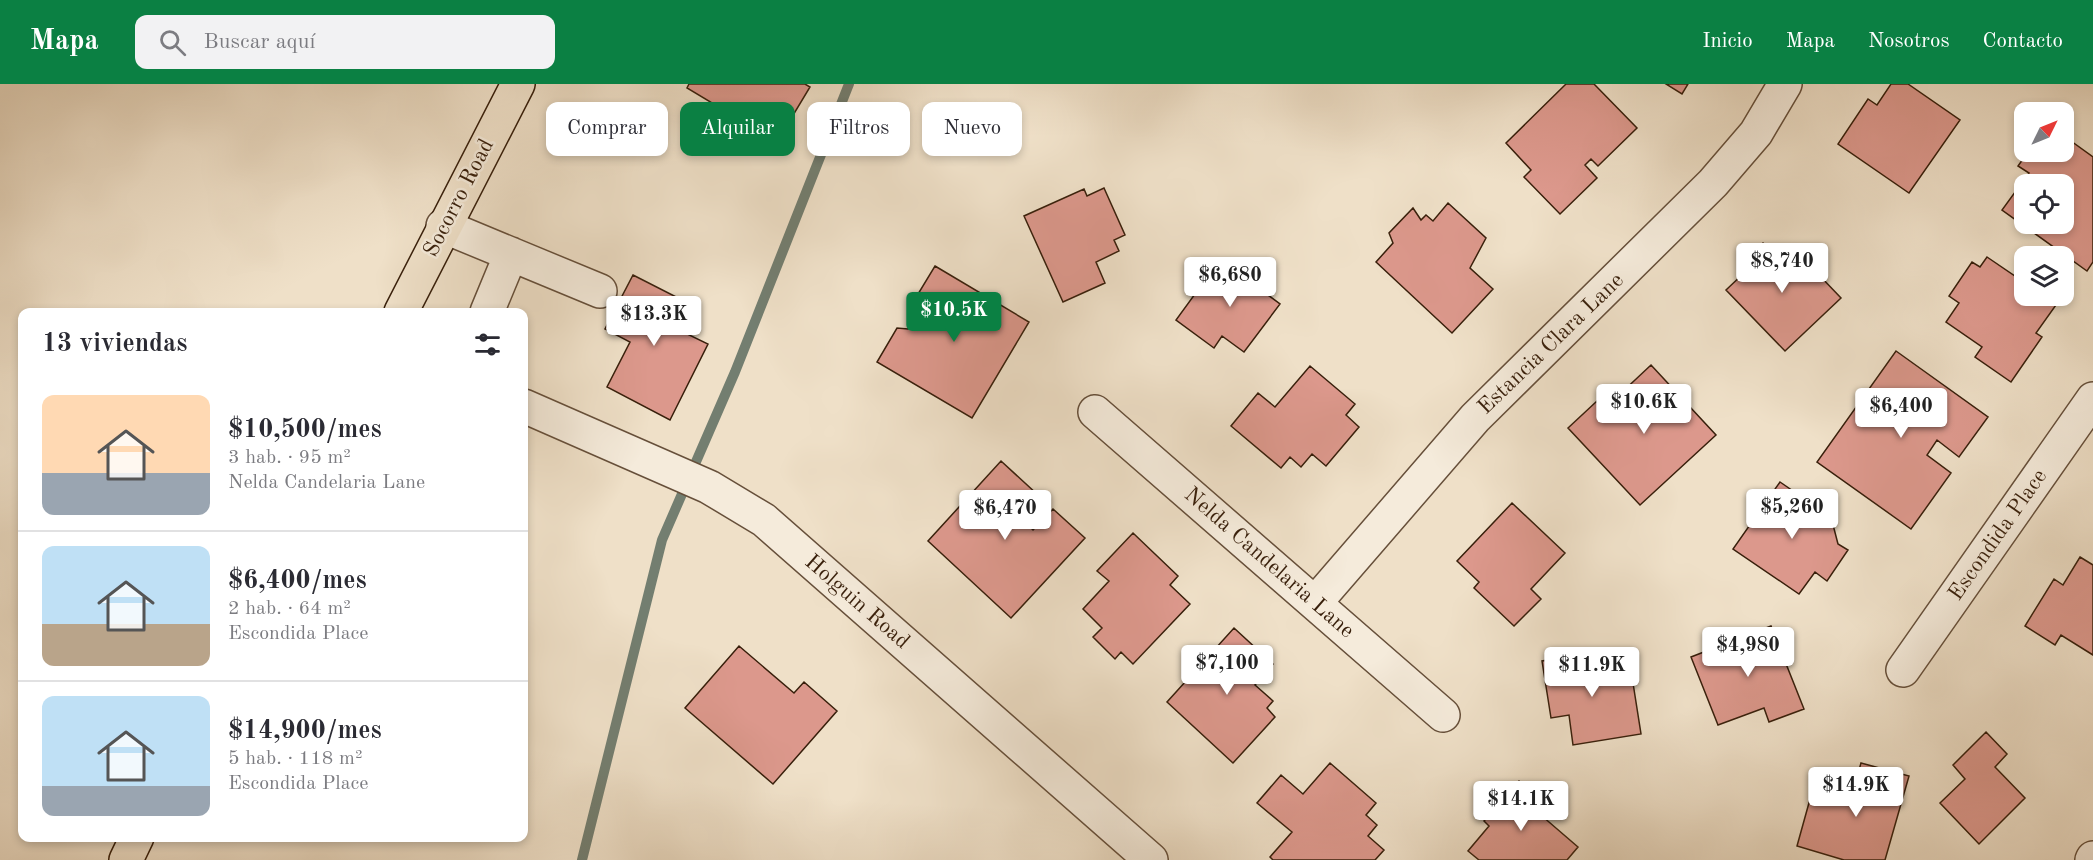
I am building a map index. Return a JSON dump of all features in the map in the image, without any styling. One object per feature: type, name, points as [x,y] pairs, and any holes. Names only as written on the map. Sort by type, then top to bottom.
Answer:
[{"type":"main road","name":"Socorro Road","points":[[403,308],[443,226],[518,84]]},
{"type":"main road","points":[[126,860],[135,842]]},
{"type":"street","name":"Estancia Clara Lane","points":[[1315,603],[1475,418],[1713,183],[1756,133],[1785,84]]},
{"type":"street","points":[[443,226],[600,291]]},
{"type":"street","points":[[489,308],[511,254]]},
{"type":"street","name":"Escondida Place","points":[[1903,670],[2093,399]]},
{"type":"street","name":"Holguin Road","points":[[528,408],[732,498],[764,520],[1151,860]]},
{"type":"street","name":"Nelda Candelaria Lane","points":[[1095,412],[1443,715]]},
{"type":"building","points":[[689,84],[805,84],[810,87],[795,112],[795,102],[710,102],[687,88]]},
{"type":"building","points":[[1566,84],[1594,84],[1637,128],[1598,166],[1591,159],[1585,165],[1597,178],[1560,214],[1524,177],[1531,170],[1506,143]]},
{"type":"building","points":[[1666,84],[1688,84],[1682,94]]},
{"type":"building","points":[[1891,84],[1908,84],[1960,120],[1909,193],[1838,144],[1868,99],[1877,105]]},
{"type":"building","points":[[2074,143],[2093,157],[2093,262],[2087,271],[2074,262],[2074,246],[2052,246],[2035,234],[2074,234],[2074,174],[2028,174],[2018,166],[2021,162],[2074,162]]},
{"type":"building","points":[[1104,188],[1125,235],[1114,240],[1119,251],[1096,262],[1105,283],[1063,302],[1024,216],[1084,189],[1087,196]]},
{"type":"building","points":[[2014,194],[2014,219],[2002,210]]},
{"type":"building","points":[[1448,203],[1486,238],[1470,268],[1493,289],[1452,333],[1376,262],[1393,243],[1389,233],[1413,208],[1421,220],[1426,215],[1433,221]]},
{"type":"building","points":[[1763,243],[1775,255],[1798,253],[1841,298],[1785,351],[1726,290],[1745,272],[1739,266]]},
{"type":"building","points":[[1987,257],[2014,275],[2014,306],[2055,306],[2036,333],[2042,337],[2011,382],[1975,357],[1982,347],[1946,322],[1959,303],[1949,296],[1972,262],[1980,267]]},
{"type":"building","points":[[1219,261],[1246,282],[1255,268],[1273,280],[1264,292],[1280,304],[1244,352],[1222,336],[1214,348],[1176,320]]},
{"type":"building","points":[[935,266],[1029,322],[972,418],[877,362],[897,328],[908,329],[923,304],[915,299]]},
{"type":"building","points":[[633,275],[696,307],[683,332],[708,344],[670,420],[607,387],[630,342],[605,329]]},
{"type":"building","points":[[1896,351],[1988,417],[1959,457],[1937,440],[1927,455],[1951,473],[1911,529],[1817,462]]},
{"type":"building","points":[[1651,365],[1716,435],[1640,505],[1568,428],[1597,401],[1615,420],[1630,406],[1619,395]]},
{"type":"building","points":[[1310,366],[1355,404],[1346,415],[1359,427],[1326,466],[1312,454],[1301,467],[1290,457],[1281,468],[1231,426],[1258,393],[1275,407]]},
{"type":"building","points":[[1001,461],[1038,495],[1019,516],[1033,530],[1053,509],[1085,538],[1011,618],[928,541]]},
{"type":"building","points":[[1780,482],[1831,517],[1838,544],[1848,550],[1827,581],[1815,572],[1799,594],[1733,549]]},
{"type":"building","points":[[1512,503],[1565,553],[1531,589],[1541,599],[1514,626],[1474,588],[1479,582],[1457,561]]},
{"type":"building","points":[[1133,533],[1178,576],[1170,585],[1190,604],[1133,664],[1121,652],[1115,659],[1093,637],[1102,628],[1083,609],[1109,581],[1097,571]]},
{"type":"building","points":[[2080,557],[2093,565],[2093,655],[2061,635],[2055,645],[2025,626],[2054,579],[2063,585]]},
{"type":"building","points":[[1771,626],[1804,709],[1769,722],[1764,708],[1718,725],[1691,657]]},
{"type":"building","points":[[1234,628],[1273,664],[1255,685],[1273,701],[1267,708],[1275,717],[1233,763],[1167,702]]},
{"type":"building","points":[[739,646],[794,693],[804,682],[837,711],[773,784],[685,708]]},
{"type":"building","points":[[1602,652],[1604,668],[1630,664],[1641,734],[1573,745],[1569,715],[1551,718],[1542,661]]},
{"type":"building","points":[[1986,732],[2007,754],[1995,767],[2025,798],[1979,844],[1940,803],[1965,779],[1953,765]]},
{"type":"building","points":[[1330,763],[1376,803],[1366,815],[1377,825],[1368,836],[1384,850],[1375,860],[1273,860],[1270,857],[1292,832],[1257,803],[1281,775],[1303,794]]},
{"type":"building","points":[[1861,763],[1909,776],[1885,860],[1844,860],[1797,846],[1812,792],[1850,802]]},
{"type":"building","points":[[1519,781],[1549,808],[1542,816],[1578,847],[1567,860],[1479,860],[1468,851],[1489,826],[1484,821]]},
{"type":"waterway","points":[[582,860],[662,540],[735,372],[849,84]]}]
